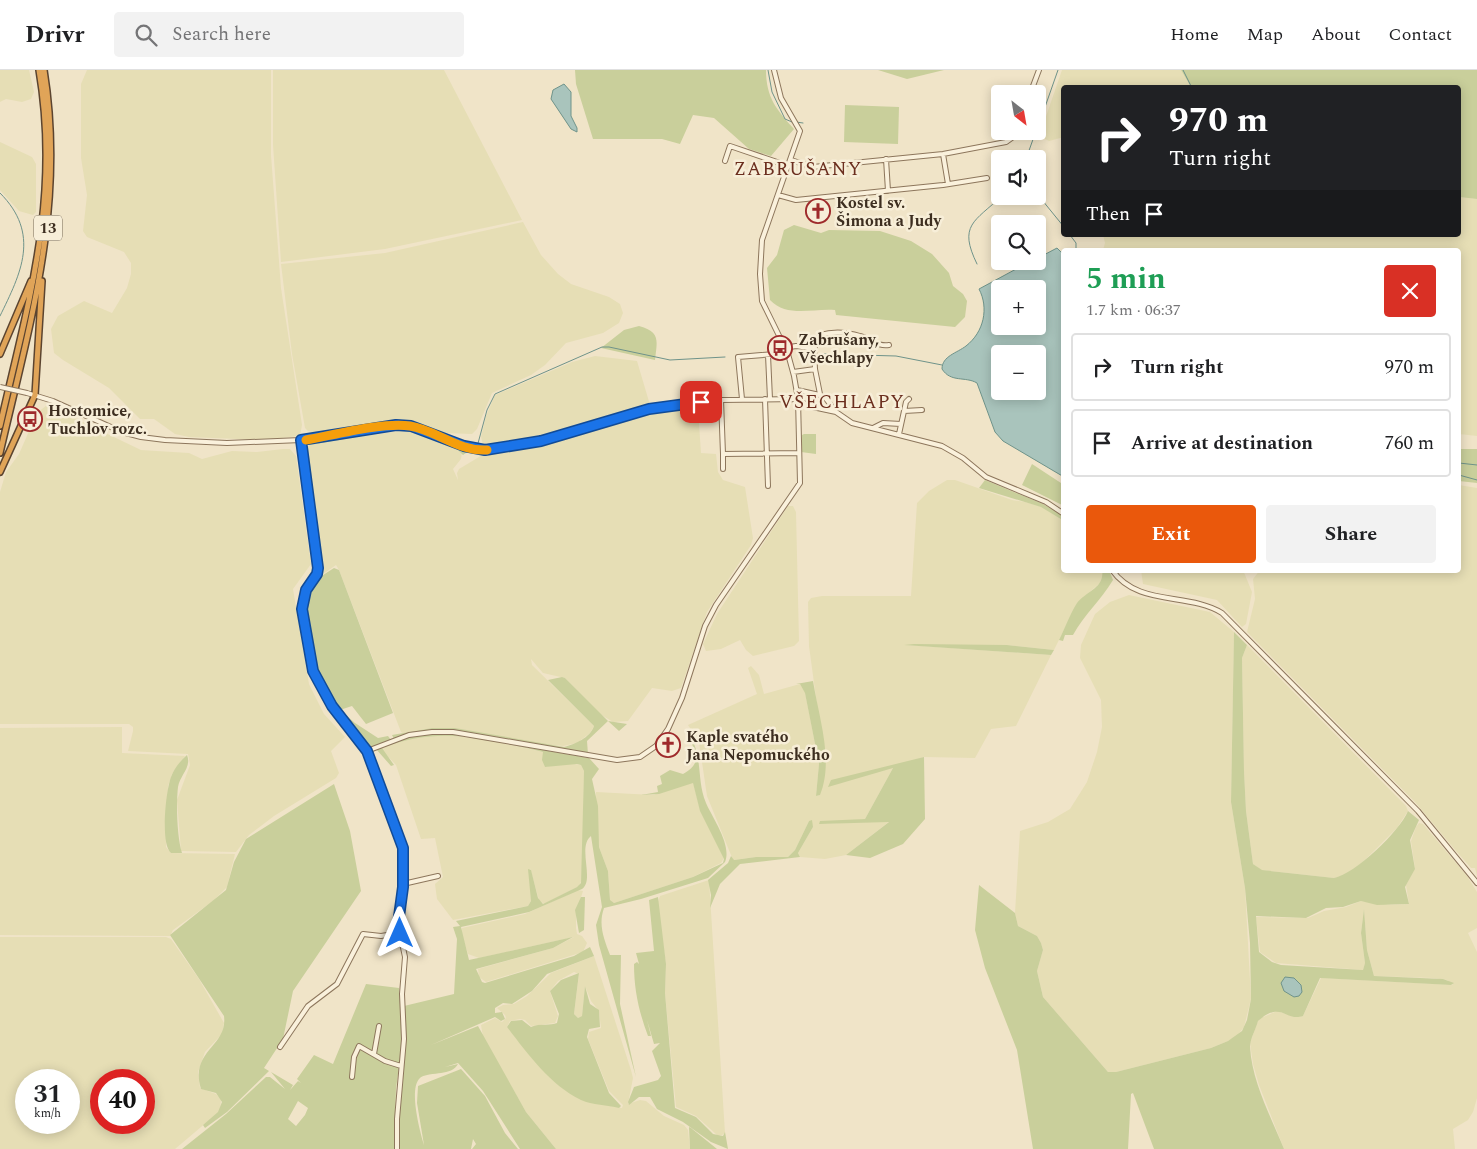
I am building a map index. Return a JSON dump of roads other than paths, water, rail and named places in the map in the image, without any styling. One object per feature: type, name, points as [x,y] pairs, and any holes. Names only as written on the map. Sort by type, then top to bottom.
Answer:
[{"type":"highway","name":"13","points":[[0,426],[36,269],[46,201],[47,161],[44,105],[39,70]]},
{"type":"highway","name":"13","points":[[0,453],[43,264],[49,221],[52,162],[50,105],[44,70]]},
{"type":"highway","points":[[0,472],[35,396],[43,264]]},
{"type":"highway","points":[[0,354],[36,269]]},
{"type":"street","points":[[367,751],[410,735],[453,732],[617,760],[633,759],[646,755],[668,729],[705,626],[716,605],[800,483],[797,390],[787,353],[765,310],[760,290],[762,240],[800,131],[781,98],[774,70]]},
{"type":"street","points":[[1033,85],[1038,70]]},
{"type":"street","points":[[791,160],[813,167],[943,154],[1009,140]]},
{"type":"street","points":[[725,161],[730,146],[789,166]]},
{"type":"street","points":[[943,154],[948,184]]},
{"type":"street","points":[[886,160],[888,191]]},
{"type":"street","points":[[778,195],[796,200],[888,191],[988,178]]},
{"type":"street","points":[[889,345],[882,346],[860,335],[828,332],[820,335],[814,349],[815,369],[820,394],[836,412],[852,423],[942,446],[994,481],[1046,502],[1061,512]]},
{"type":"street","points":[[784,348],[796,346],[814,349]]},
{"type":"street","points":[[742,399],[738,357],[787,353]]},
{"type":"street","points":[[768,355],[768,486]]},
{"type":"street","points":[[793,372],[815,369]]},
{"type":"street","points":[[0,387],[27,393],[141,437],[227,443],[301,440],[396,425],[411,426],[464,446],[485,450],[541,441],[649,409],[721,400],[798,399],[808,406],[836,412]]},
{"type":"street","points":[[797,390],[820,394]]},
{"type":"street","points":[[899,434],[904,411],[909,399]]},
{"type":"street","points":[[721,400],[724,469]]},
{"type":"street","points":[[904,411],[922,410]]},
{"type":"street","points":[[873,428],[883,423],[901,424]]},
{"type":"street","points":[[301,440],[318,568],[317,574],[306,590],[302,609],[313,671],[332,706],[367,751],[403,848],[403,884],[398,924],[404,957],[402,994],[404,1038],[396,1149]]},
{"type":"street","points":[[723,454],[799,453]]},
{"type":"street","points":[[1114,573],[1121,582],[1143,593],[1209,605],[1222,613],[1418,811],[1477,883]]},
{"type":"street","points":[[403,884],[438,876]]},
{"type":"street","points":[[280,1048],[308,1006],[337,984],[364,934],[381,936],[400,933]]},
{"type":"street","points":[[374,1054],[379,1026]]},
{"type":"street","points":[[352,1077],[353,1061],[357,1047],[362,1046],[385,1061],[401,1066]]},
{"type":"water","points":[[564,84],[571,92],[571,116],[577,132],[571,129],[551,99],[553,90]]},
{"type":"water","points":[[1057,248],[1061,252],[1061,475],[1003,441],[995,432],[977,383],[954,378],[942,369],[944,361],[966,346],[981,327],[984,304],[979,289],[991,283],[991,335],[1046,335],[1046,280],[996,280],[1014,270],[1046,270],[1046,254]]},
{"type":"water","points":[[1285,977],[1294,978],[1301,985],[1302,992],[1299,996],[1294,997],[1284,991],[1281,983]]},
{"type":"waterway","points":[[768,70],[772,92],[785,119],[792,122]]},
{"type":"waterway","points":[[1046,104],[1058,70]]},
{"type":"waterway","points":[[1183,70],[1190,85]]},
{"type":"waterway","points":[[796,122],[803,123]]},
{"type":"waterway","points":[[1029,150],[1033,140]]},
{"type":"waterway","points":[[0,193],[13,208],[20,223],[24,239],[20,269],[0,316]]},
{"type":"waterway","points":[[977,264],[971,251],[969,232],[977,219],[992,205]]},
{"type":"waterway","points":[[1046,205],[1061,223]]},
{"type":"waterway","points":[[1072,237],[1076,243],[1076,248]]},
{"type":"waterway","points":[[477,447],[487,410],[495,394],[602,347],[670,360],[725,357]]},
{"type":"waterway","points":[[824,354],[896,356],[942,365]]},
{"type":"waterway","points":[[1461,463],[1477,465]]},
{"type":"waterway","points":[[1461,476],[1477,480]]},
{"type":"place","name":"Kostel sv. Šimona a Judy","points":[[818,211]]},
{"type":"place","name":"Zabrušany, Všechlapy","points":[[780,348]]},
{"type":"place","name":"Hostomice, Tuchlov rozc.","points":[[30,419]]},
{"type":"place","name":"Kaple svatého Jana Nepomuckého","points":[[668,745]]},
{"type":"district","name":"ZABRUŠANY","points":[[798,168]]},
{"type":"district","name":"VŠECHLAPY","points":[[842,401]]}]
